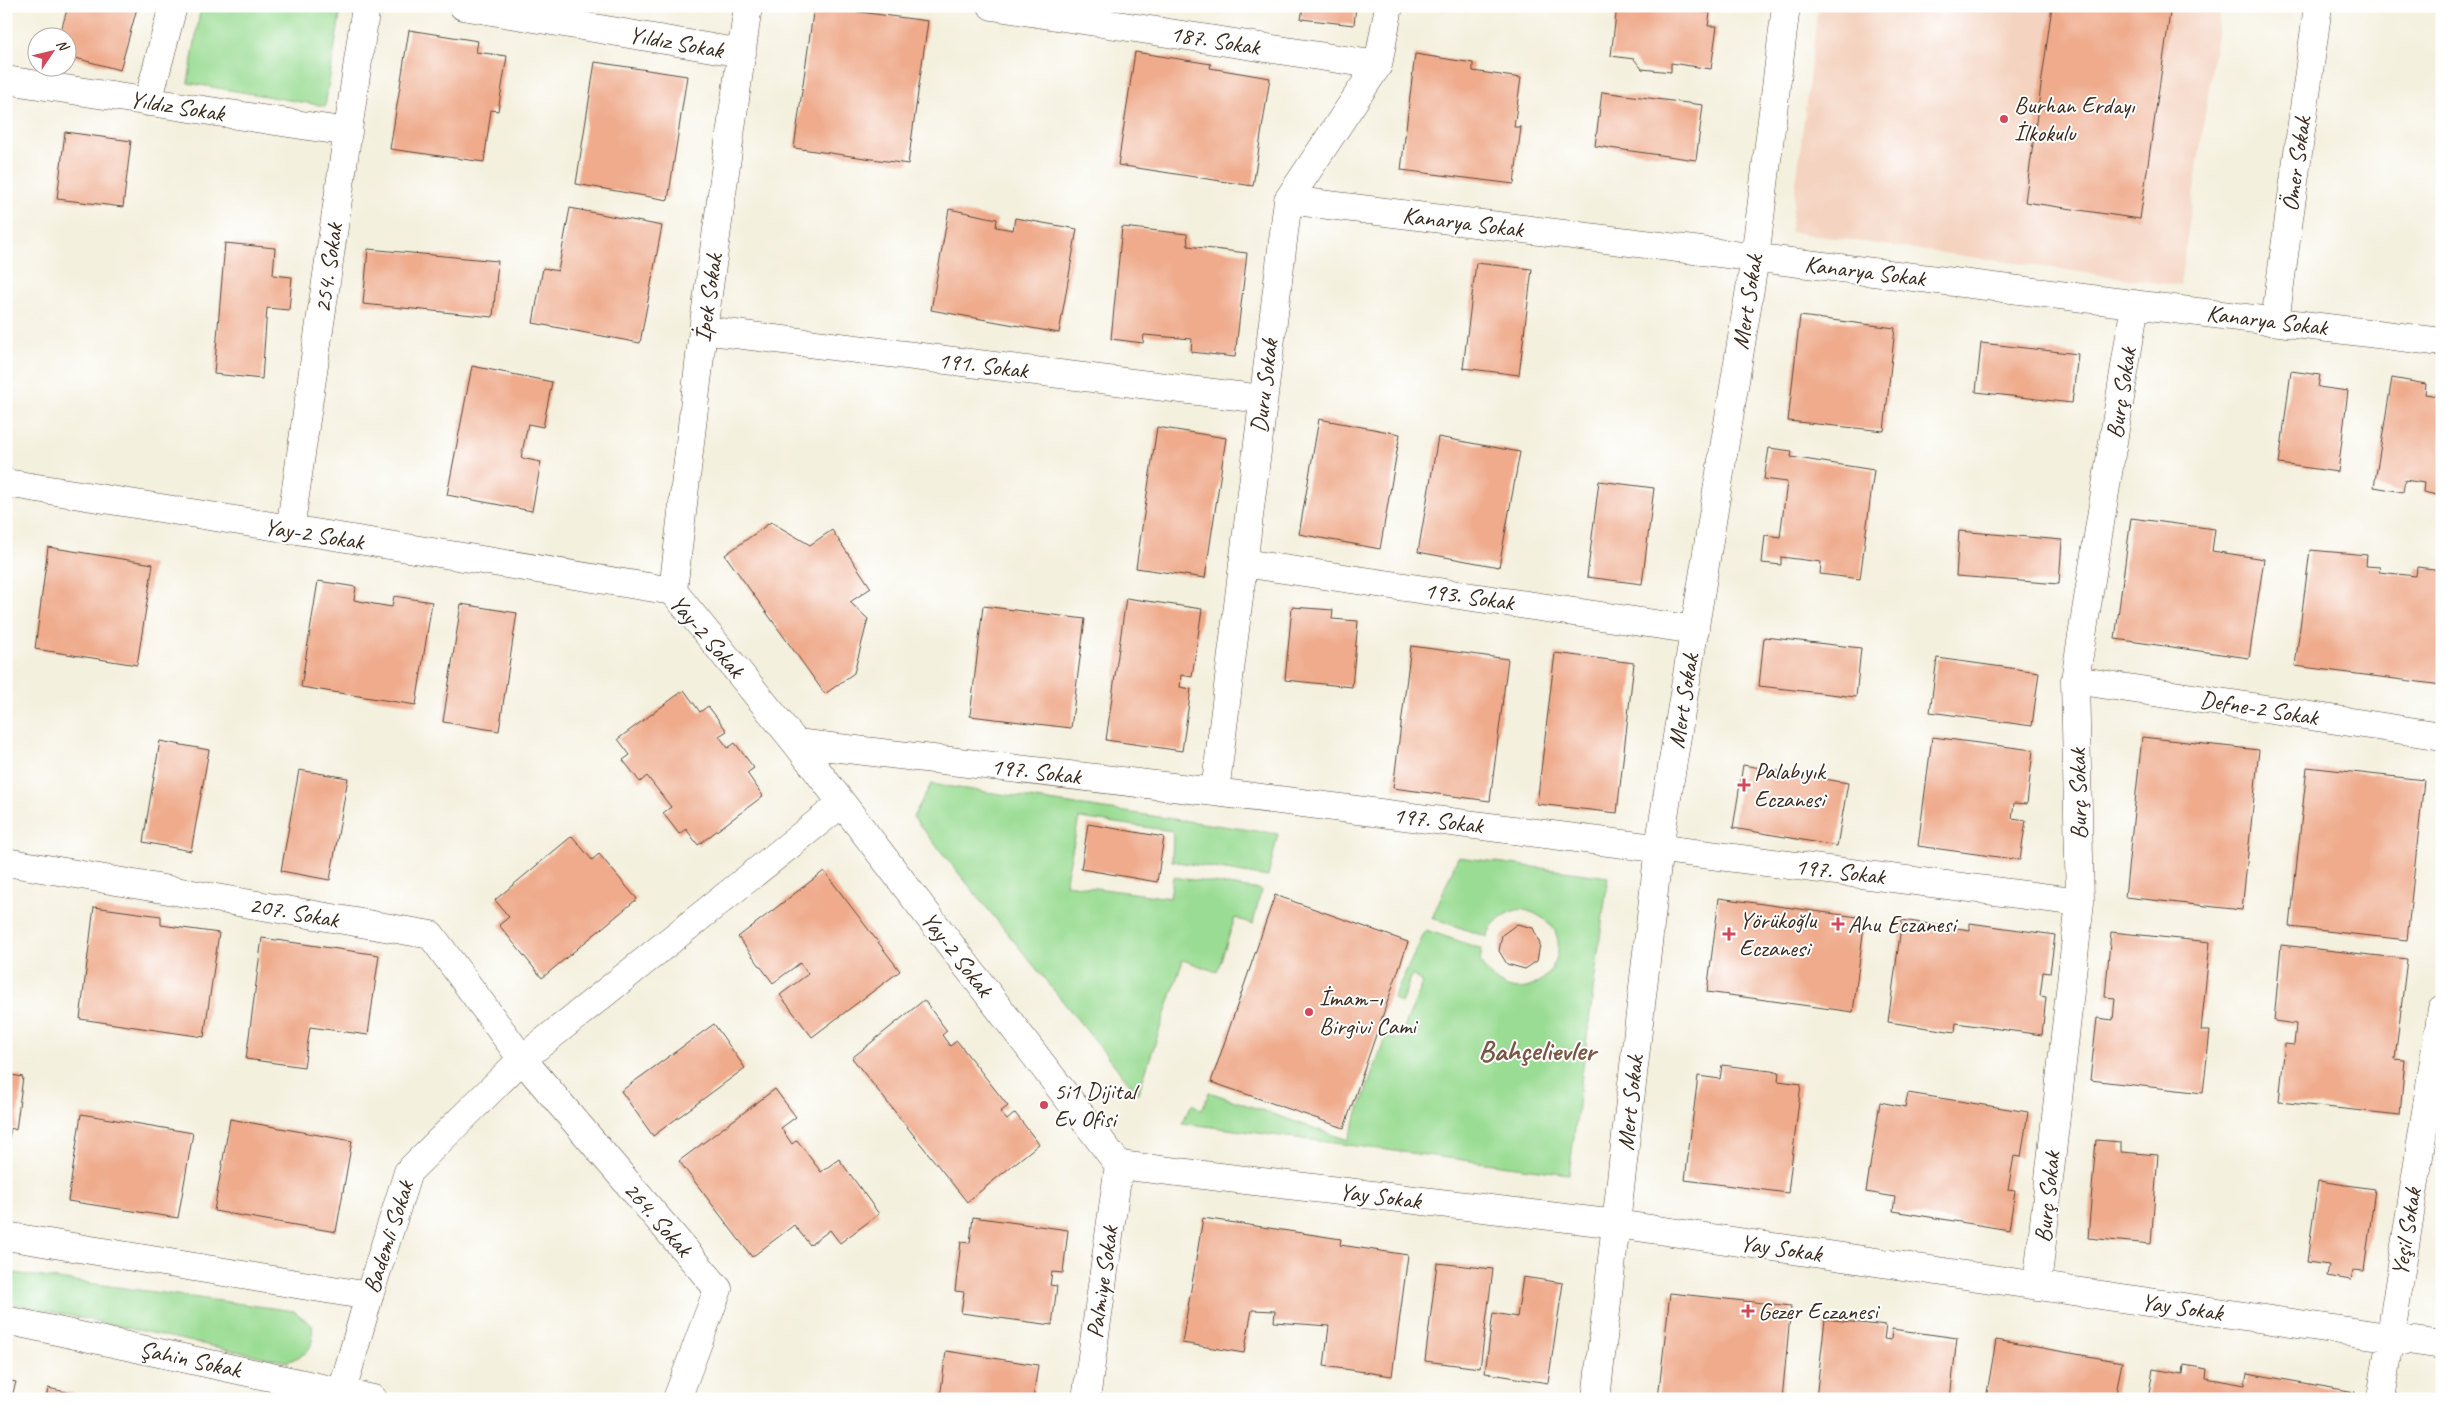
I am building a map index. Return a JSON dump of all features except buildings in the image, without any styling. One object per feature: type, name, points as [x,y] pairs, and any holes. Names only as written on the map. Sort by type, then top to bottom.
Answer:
[{"type":"street","points":[[148,102],[173,6]]},
{"type":"street","name":"254. Sokak","points":[[290,530],[366,6]]},
{"type":"street","name":"Yıldız Sokak","points":[[463,6],[742,54]]},
{"type":"street","name":"İpek Sokak","points":[[673,591],[703,330],[748,6]]},
{"type":"street","name":"187. Sokak","points":[[992,6],[1378,65]]},
{"type":"street","name":"Duru Sokak","points":[[1215,792],[1288,200],[1378,65],[1388,6]]},
{"type":"street","name":"Mert Sokak","points":[[1596,1399],[1659,847],[1755,258],[1786,6]]},
{"type":"street","name":"Ömer Sokak","points":[[2275,321],[2318,6]]},
{"type":"street","name":"Yıldız Sokak","points":[[6,80],[348,132]]},
{"type":"street","name":"Kanarya Sokak","points":[[1288,200],[2442,342]]},
{"type":"street","name":"Burç Sokak","points":[[2037,1286],[2080,902],[2075,680],[2135,304]]},
{"type":"street","name":"191. Sokak","points":[[703,330],[1262,400]]},
{"type":"street","name":"Yay-2 Sokak","points":[[6,484],[673,591],[796,743],[1119,1165]]},
{"type":"street","name":"193. Sokak","points":[[1243,563],[1695,630]]},
{"type":"street","name":"Defne-2 Sokak","points":[[2075,680],[2442,736]]},
{"type":"street","name":"197. Sokak","points":[[796,743],[1215,792],[2080,902]]},
{"type":"street","name":"Bademli Sokak","points":[[342,1395],[369,1296],[408,1172],[522,1059],[841,804]]},
{"type":"street","name":"207. Sokak","points":[[6,862],[432,935],[522,1059]]},
{"type":"street","name":"Yeşil Sokak","points":[[2380,1399],[2442,1009]]},
{"type":"street","name":"264. Sokak","points":[[522,1059],[718,1289],[677,1399]]},
{"type":"street","name":"Yay Sokak","points":[[1119,1165],[1616,1224],[2442,1345]]},
{"type":"street","name":"Palmiye Sokak","points":[[1086,1399],[1119,1165]]},
{"type":"street","points":[[6,1236],[369,1296]]},
{"type":"street","name":"Şahin Sokak","points":[[6,1320],[342,1395],[373,1399]]},
{"type":"shaded area","name":"Burhan Erdayı İlkokulu","points":[[1818,6],[2221,6],[2180,286],[1790,232]]},
{"type":"green space","points":[[201,6],[325,6],[341,9],[325,106],[188,83]]},
{"type":"green space","points":[[931,784],[1278,834],[1268,877],[1172,861],[1173,831],[1079,818],[1065,884],[1170,898],[1173,877],[1261,890],[1253,924],[1235,918],[1217,972],[1183,960],[1138,1094],[913,817]]},
{"type":"green space","points":[[1458,857],[1608,877],[1569,1174],[1182,1123],[1192,1104],[1202,1110],[1209,1092],[1348,1140],[1386,1036],[1399,1040],[1423,983],[1412,975],[1401,1003],[1393,998],[1426,930],[1482,949],[1480,962],[1497,981],[1515,989],[1532,986],[1545,977],[1555,962],[1558,946],[1554,930],[1538,915],[1522,910],[1511,912],[1494,923],[1487,937],[1432,918]]},
{"type":"green space","points":[[6,1272],[294,1311],[312,1325],[311,1345],[305,1353],[287,1362],[6,1302]]},
{"type":"place","name":"Burhan Erdayı İlkokulu","points":[[2004,119]]},
{"type":"place","name":"Palabıyık Eczanesi","points":[[1744,785]]},
{"type":"place","name":"Ahu Eczanesi","points":[[1838,924]]},
{"type":"place","name":"Yörükoğlu Eczanesi","points":[[1729,934]]},
{"type":"place","name":"İmam–ı Birgivi Cami","points":[[1309,1012]]},
{"type":"place","name":"5i1 Dijital Ev Ofisi","points":[[1044,1105]]},
{"type":"place","name":"Gezer Eczanesi","points":[[1748,1311]]},
{"type":"district","name":"Bahçelievler","points":[[1537,1050]]}]
